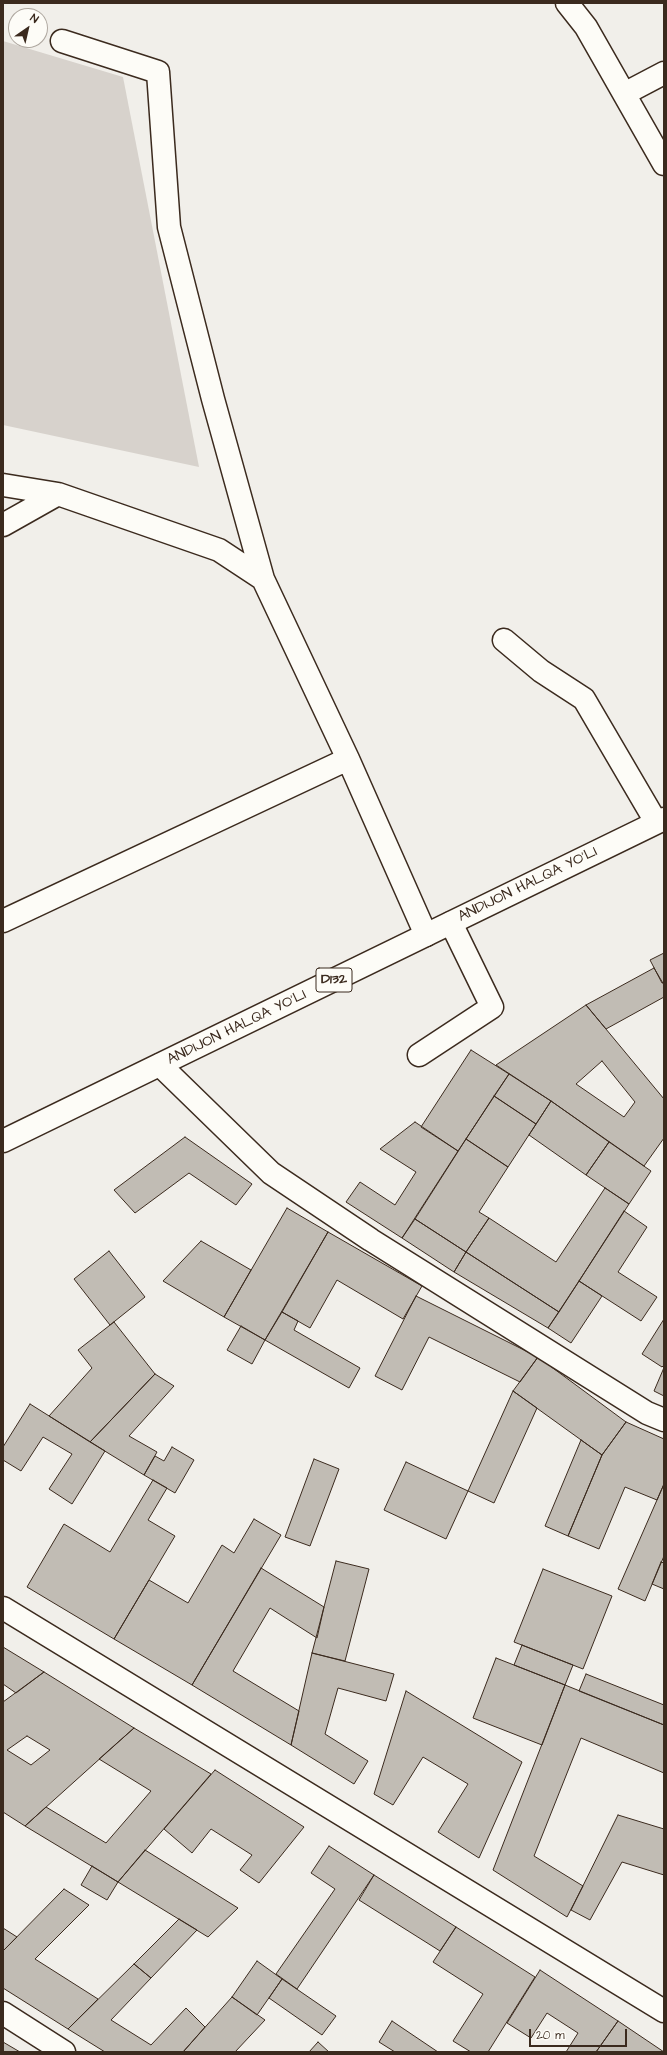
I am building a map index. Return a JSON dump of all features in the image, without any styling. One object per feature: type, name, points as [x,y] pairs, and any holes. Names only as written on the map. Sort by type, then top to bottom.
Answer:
[{"type":"main road","points":[[567,3],[586,27],[664,164]]},
{"type":"main road","points":[[62,41],[158,72],[169,228],[213,399],[263,579],[348,759],[426,935]]},
{"type":"main road","points":[[624,94],[664,72]]},
{"type":"main road","points":[[3,485],[58,494],[218,550],[263,579]]},
{"type":"main road","points":[[3,525],[58,494]]},
{"type":"main road","points":[[504,640],[541,671],[584,699],[660,821]]},
{"type":"main road","points":[[3,920],[348,759]]},
{"type":"main road","name":"ANDIJON HALQA YO‘LI","points":[[3,1141],[660,821]]},
{"type":"main road","points":[[419,1055],[492,1007],[451,923]]},
{"type":"main road","points":[[160,1065],[271,1173],[371,1240],[647,1413],[664,1420]]},
{"type":"main road","points":[[3,1608],[664,2011]]},
{"type":"main road","points":[[3,2013],[64,2052]]},
{"type":"shaded area","points":[[3,41],[8,42],[8,48],[26,48],[123,77],[199,467],[3,425]]},
{"type":"building","points":[[664,953],[664,982],[662,983],[650,960]]},
{"type":"building","points":[[654,968],[664,985],[664,997],[606,1029],[586,1005]]},
{"type":"building","points":[[586,1005],[664,1099],[664,1138],[644,1166],[551,1101],[496,1065]],"holes":[[[602,1061],[635,1102],[624,1117],[576,1084]]]},
{"type":"building","points":[[471,1050],[509,1074],[458,1151],[421,1127]]},
{"type":"building","points":[[509,1074],[551,1101],[536,1124],[494,1096]]},
{"type":"building","points":[[494,1096],[536,1124],[508,1167],[466,1139]]},
{"type":"building","points":[[551,1101],[609,1142],[586,1175],[529,1135]]},
{"type":"building","points":[[415,1122],[458,1151],[402,1238],[346,1202],[360,1182],[395,1205],[416,1172],[380,1149]]},
{"type":"building","points":[[185,1137],[252,1184],[236,1205],[189,1173],[135,1213],[114,1190]]},
{"type":"building","points":[[466,1139],[508,1167],[479,1212],[489,1218],[466,1252],[415,1219]]},
{"type":"building","points":[[609,1142],[651,1171],[629,1204],[586,1175]]},
{"type":"building","points":[[605,1188],[629,1204],[559,1312],[466,1252],[489,1218],[556,1262]]},
{"type":"building","points":[[287,1208],[328,1232],[265,1340],[224,1317]]},
{"type":"building","points":[[624,1211],[647,1227],[618,1272],[657,1297],[641,1321],[579,1281]]},
{"type":"building","points":[[415,1219],[466,1252],[454,1272],[402,1238]]},
{"type":"building","points":[[328,1232],[422,1286],[403,1319],[337,1280],[310,1328],[282,1312]]},
{"type":"building","points":[[201,1241],[251,1270],[224,1317],[163,1281]]},
{"type":"building","points":[[109,1251],[145,1297],[110,1325],[74,1279]]},
{"type":"building","points":[[466,1252],[559,1312],[548,1328],[454,1272]]},
{"type":"building","points":[[579,1281],[602,1296],[571,1343],[548,1328]]},
{"type":"building","points":[[416,1296],[538,1357],[520,1382],[429,1337],[402,1390],[375,1376]]},
{"type":"building","points":[[282,1312],[298,1321],[294,1330],[360,1368],[349,1388],[265,1340]]},
{"type":"building","points":[[664,1319],[664,1365],[662,1367],[642,1354]]},
{"type":"building","points":[[114,1322],[155,1374],[90,1442],[49,1416],[92,1368],[78,1350]]},
{"type":"building","points":[[241,1326],[265,1340],[252,1364],[227,1350]]},
{"type":"building","points":[[538,1357],[626,1422],[602,1455],[513,1391]]},
{"type":"building","points":[[663,1370],[664,1371],[664,1396],[654,1391]]},
{"type":"building","points":[[155,1374],[174,1386],[129,1436],[157,1452],[144,1475],[90,1442]]},
{"type":"building","points":[[513,1391],[537,1408],[494,1503],[468,1491]]},
{"type":"building","points":[[30,1404],[105,1451],[72,1504],[49,1489],[72,1454],[43,1437],[21,1471],[3,1460],[3,1447]]},
{"type":"building","points":[[626,1422],[664,1439],[664,1484],[657,1500],[625,1487],[599,1549],[568,1536],[602,1455]]},
{"type":"building","points":[[581,1440],[602,1455],[568,1536],[545,1526]]},
{"type":"building","points":[[172,1447],[194,1460],[175,1493],[144,1475],[155,1456],[164,1461]]},
{"type":"building","points":[[314,1459],[339,1469],[310,1546],[285,1537]]},
{"type":"building","points":[[406,1462],[468,1491],[446,1539],[384,1510]]},
{"type":"building","points":[[153,1480],[167,1488],[148,1520],[175,1536],[114,1639],[27,1587],[64,1524],[110,1552]]},
{"type":"building","points":[[664,1484],[664,1556],[645,1601],[618,1589]]},
{"type":"building","points":[[254,1519],[281,1535],[192,1685],[114,1639],[149,1580],[188,1603],[222,1545],[234,1553]]},
{"type":"building","points":[[336,1561],[369,1569],[345,1661],[312,1653]]},
{"type":"building","points":[[661,1562],[664,1563],[664,1589],[652,1584]]},
{"type":"building","points":[[261,1568],[324,1607],[317,1638],[270,1608],[233,1671],[299,1711],[291,1745],[192,1685]]},
{"type":"building","points":[[543,1569],[612,1596],[583,1669],[514,1642]]},
{"type":"building","points":[[522,1645],[573,1665],[565,1685],[514,1665]]},
{"type":"building","points":[[3,1647],[44,1672],[16,1693],[3,1684]]},
{"type":"building","points":[[312,1653],[394,1674],[386,1701],[338,1688],[325,1734],[368,1761],[354,1784],[291,1745]]},
{"type":"building","points":[[496,1658],[565,1685],[542,1745],[473,1718]]},
{"type":"building","points":[[44,1672],[134,1728],[25,1826],[3,1812],[3,1702]],"holes":[[[27,1736],[50,1750],[31,1765],[7,1750]]]},
{"type":"building","points":[[586,1674],[664,1705],[664,1725],[579,1691]]},
{"type":"building","points":[[565,1685],[664,1725],[664,1773],[581,1738],[534,1856],[583,1886],[567,1917],[493,1870]]},
{"type":"building","points":[[406,1691],[522,1762],[479,1858],[438,1832],[468,1784],[423,1757],[393,1805],[374,1794]]},
{"type":"building","points":[[134,1728],[211,1774],[118,1882],[25,1826],[46,1807],[106,1843],[151,1791],[99,1759]]},
{"type":"building","points":[[215,1770],[304,1827],[259,1883],[240,1870],[252,1855],[211,1829],[192,1853],[164,1829]]},
{"type":"building","points":[[618,1815],[664,1829],[664,1875],[622,1862],[590,1920],[571,1910]]},
{"type":"building","points":[[329,1846],[374,1875],[297,1989],[276,1974],[335,1889],[311,1873]]},
{"type":"building","points":[[145,1850],[238,1908],[208,1937],[118,1882]]},
{"type":"building","points":[[92,1866],[118,1882],[107,1900],[81,1885]]},
{"type":"building","points":[[374,1875],[456,1927],[440,1951],[359,1900]]},
{"type":"building","points":[[64,1889],[89,1905],[35,1959],[98,1999],[68,2029],[3,1988],[3,1951]]},
{"type":"building","points":[[179,1919],[197,1930],[151,1978],[134,1964]]},
{"type":"building","points":[[456,1927],[535,1977],[488,2052],[471,2052],[453,2041],[483,1994],[433,1962]]},
{"type":"building","points":[[3,1928],[17,1937],[3,1951]]},
{"type":"building","points":[[257,1961],[282,1979],[257,2015],[232,1997]]},
{"type":"building","points":[[134,1964],[151,1978],[111,2020],[151,2045],[186,2008],[205,2027],[183,2052],[105,2052],[68,2029]]},
{"type":"building","points":[[540,1970],[618,2021],[596,2052],[566,2052],[578,2033],[547,2013],[531,2038],[507,2023]]},
{"type":"building","points":[[282,1979],[336,2016],[322,2035],[269,1998]]},
{"type":"building","points":[[232,1997],[265,2020],[235,2052],[183,2052]]},
{"type":"building","points":[[392,2021],[438,2052],[395,2052],[379,2042]]},
{"type":"building","points":[[618,2021],[664,2052],[596,2052]]},
{"type":"building","points":[[3,2042],[20,2052],[3,2052]]},
{"type":"building","points":[[318,2042],[329,2052],[309,2052]]}]
